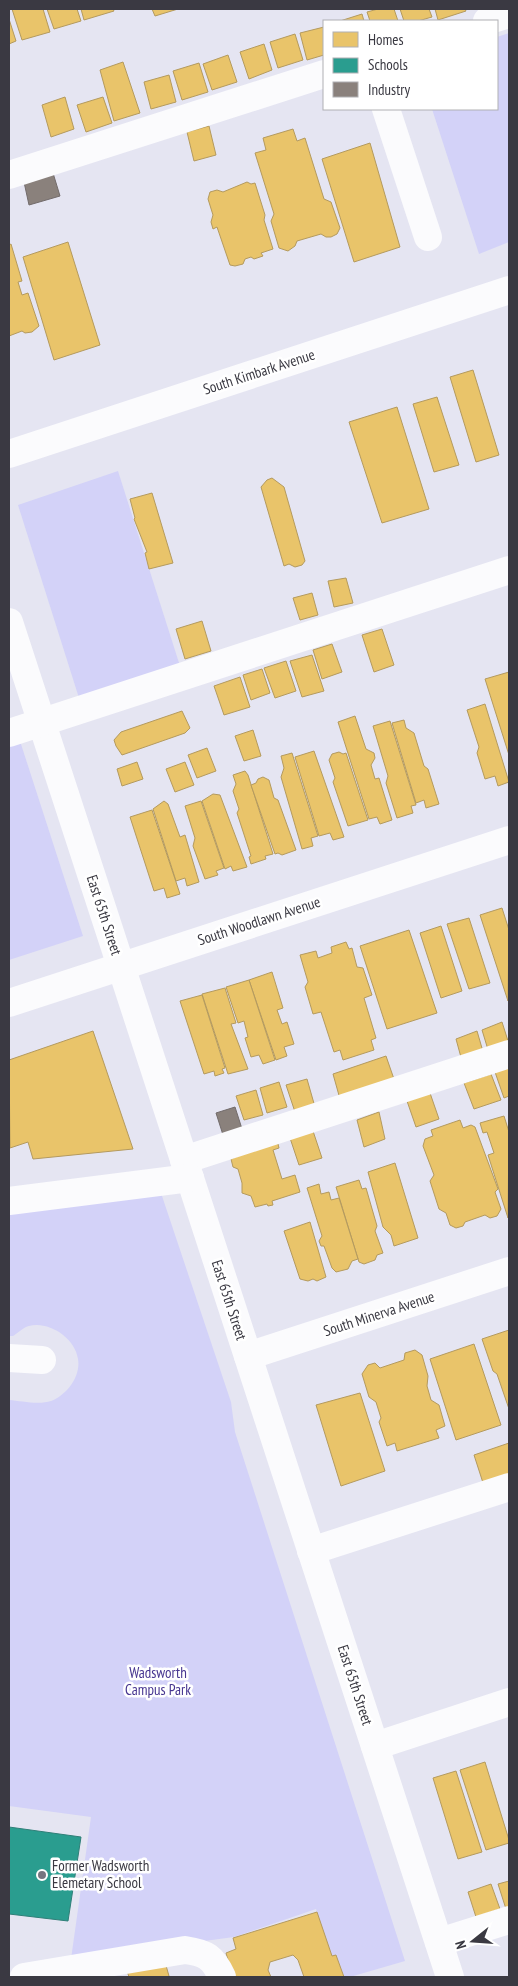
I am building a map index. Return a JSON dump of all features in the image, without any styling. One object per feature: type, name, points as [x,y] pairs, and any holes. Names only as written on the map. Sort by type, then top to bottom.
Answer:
[{"type":"street","points":[[490,20],[509,14]]},
{"type":"street","points":[[9,176],[323,74]]},
{"type":"street","points":[[386,110],[428,236]]},
{"type":"street","name":"South Kimbark Avenue","points":[[9,454],[509,290]]},
{"type":"street","points":[[9,733],[509,570]]},
{"type":"street","name":"East 65th Street","points":[[9,622],[450,1977]]},
{"type":"street","name":"South Woodlawn Avenue","points":[[9,1003],[509,840]]},
{"type":"street","points":[[9,1201],[187,1169],[509,1054]]},
{"type":"street","name":"South Minerva Avenue","points":[[248,1356],[509,1271]]},
{"type":"street","points":[[9,1358],[42,1360]]},
{"type":"street","points":[[311,1552],[509,1487]]},
{"type":"street","points":[[375,1746],[509,1702]]},
{"type":"street","points":[[439,1942],[509,1920]]},
{"type":"street","points":[[24,1977],[185,1950],[202,1952],[212,1961],[222,1977]]},
{"type":"green space","points":[[509,33],[509,242],[479,254],[432,110],[498,110],[498,37]]},
{"type":"green space","points":[[118,471],[180,666],[79,698],[18,505]]},
{"type":"green space","points":[[20,741],[83,936],[9,960],[9,744]]},
{"type":"green space","name":"Wadsworth Campus Park","points":[[159,1187],[231,1402],[235,1432],[405,1961],[350,1977],[338,1977],[316,1909],[234,1937],[71,1959],[91,1817],[9,1806],[9,1400],[41,1403],[57,1398],[72,1384],[77,1372],[78,1359],[72,1344],[66,1338],[45,1326],[29,1326],[13,1336],[9,1336],[9,1211]]},
{"type":"building: Homes","points":[[12,9],[43,9],[50,32],[22,40]]},
{"type":"building: Homes","points":[[47,9],[77,9],[81,21],[54,29]]},
{"type":"building: Homes","points":[[81,9],[113,9],[114,11],[84,20]]},
{"type":"building: Homes","points":[[152,9],[178,9],[155,16]]},
{"type":"building: Homes","points":[[378,9],[394,9],[398,20],[370,20],[367,12]]},
{"type":"building: Homes","points":[[400,9],[429,9],[432,17],[422,20],[404,20]]},
{"type":"building: Homes","points":[[435,9],[465,9],[466,11],[438,20]]},
{"type":"building: Homes","points":[[362,14],[364,20],[343,20]]},
{"type":"building: Homes","points":[[9,19],[16,41],[9,44]]},
{"type":"building: Homes","points":[[323,27],[323,55],[307,60],[300,33]]},
{"type":"building: Homes","points":[[295,34],[303,60],[278,68],[270,42]]},
{"type":"building: Homes","points":[[264,44],[272,70],[249,79],[240,52]]},
{"type":"building: Homes","points":[[228,55],[237,82],[212,90],[203,64]]},
{"type":"building: Homes","points":[[123,62],[140,113],[114,121],[100,70]]},
{"type":"building: Homes","points":[[199,63],[208,92],[182,100],[173,71]]},
{"type":"building: Homes","points":[[169,75],[176,102],[151,109],[144,82]]},
{"type":"building: Homes","points":[[65,97],[74,129],[51,137],[42,105]]},
{"type":"building: Homes","points":[[103,97],[112,123],[86,132],[77,105]]},
{"type":"building: Homes","points":[[209,126],[216,155],[194,161],[187,132]]},
{"type":"building: Homes","points":[[293,129],[297,141],[305,138],[324,199],[331,202],[340,228],[337,234],[331,237],[321,234],[297,241],[295,246],[288,251],[279,248],[271,221],[274,214],[255,153],[266,150],[263,138]]},
{"type":"building: Homes","points":[[370,143],[400,247],[354,262],[322,159]]},
{"type":"building: Homes","points":[[247,182],[255,183],[273,249],[261,253],[263,256],[245,259],[243,264],[235,266],[230,265],[217,227],[213,229],[211,222],[213,215],[208,199],[210,192],[217,190],[223,192]]},
{"type":"building: Homes","points":[[68,242],[100,345],[54,360],[23,257]]},
{"type":"building: Homes","points":[[11,244],[22,281],[18,282],[22,295],[28,293],[39,326],[32,332],[25,333],[22,331],[9,336],[9,245]]},
{"type":"building: Homes","points":[[473,370],[499,455],[476,462],[450,377]]},
{"type":"building: Homes","points":[[437,397],[459,465],[434,472],[413,404]]},
{"type":"building: Homes","points":[[397,407],[429,509],[382,523],[349,422]]},
{"type":"building: Homes","points":[[272,478],[284,487],[305,561],[302,565],[295,567],[289,564],[284,566],[261,487],[267,480]]},
{"type":"building: Homes","points":[[152,493],[173,563],[149,569],[145,553],[147,552],[134,519],[130,499]]},
{"type":"building: Homes","points":[[346,578],[353,603],[334,607],[328,581]]},
{"type":"building: Homes","points":[[312,593],[318,615],[300,620],[293,598]]},
{"type":"building: Homes","points":[[202,621],[211,651],[185,659],[176,629]]},
{"type":"building: Homes","points":[[382,629],[394,665],[374,672],[362,635]]},
{"type":"building: Homes","points":[[332,644],[342,672],[322,679],[313,650]]},
{"type":"building: Homes","points":[[312,655],[324,691],[302,697],[290,661]]},
{"type":"building: Homes","points":[[286,661],[296,691],[275,698],[264,668]]},
{"type":"building: Homes","points":[[262,669],[270,693],[251,700],[243,675]]},
{"type":"building: Homes","points":[[509,672],[509,755],[485,679]]},
{"type":"building: Homes","points":[[240,677],[250,707],[224,715],[214,686]]},
{"type":"building: Homes","points":[[485,704],[509,782],[498,786],[495,776],[485,779],[477,753],[479,747],[467,710]]},
{"type":"building: Homes","points":[[182,711],[190,728],[185,733],[122,755],[116,746],[114,740],[121,732]]},
{"type":"building: Homes","points":[[355,716],[366,749],[374,753],[375,758],[371,765],[375,779],[379,778],[392,820],[380,824],[377,817],[369,819],[338,722]]},
{"type":"building: Homes","points":[[404,720],[406,728],[414,733],[424,766],[428,769],[439,804],[426,808],[424,800],[416,803],[392,723]]},
{"type":"building: Homes","points":[[390,721],[416,805],[411,806],[413,813],[397,818],[386,783],[388,776],[373,726]]},
{"type":"building: Homes","points":[[253,730],[261,756],[244,761],[235,736]]},
{"type":"building: Homes","points":[[207,748],[216,771],[197,778],[188,755]]},
{"type":"building: Homes","points":[[314,751],[344,837],[333,840],[330,833],[319,836],[295,757]]},
{"type":"building: Homes","points":[[292,753],[318,836],[311,838],[313,846],[302,849],[281,777],[284,768],[281,756]]},
{"type":"building: Homes","points":[[346,753],[368,820],[348,826],[333,782],[335,778],[329,760],[332,754]]},
{"type":"building: Homes","points":[[137,762],[143,779],[122,786],[117,769]]},
{"type":"building: Homes","points":[[185,762],[194,785],[175,792],[166,769]]},
{"type":"building: Homes","points":[[245,771],[248,775],[273,854],[265,856],[266,859],[251,864],[249,857],[251,856],[237,813],[239,809],[233,791],[236,784],[233,775]]},
{"type":"building: Homes","points":[[263,777],[269,780],[274,798],[278,800],[296,850],[282,855],[275,854],[251,785]]},
{"type":"building: Homes","points":[[213,794],[220,795],[247,867],[233,871],[231,866],[225,869],[202,801]]},
{"type":"building: Homes","points":[[164,801],[168,804],[180,837],[185,835],[199,882],[187,886],[185,878],[176,881],[153,809]]},
{"type":"building: Homes","points":[[201,801],[224,868],[216,871],[218,875],[205,879],[193,846],[195,838],[185,806]]},
{"type":"building: Homes","points":[[152,810],[180,894],[167,898],[164,888],[154,891],[130,817]]},
{"type":"building: Homes","points":[[502,908],[509,930],[508,1001],[480,915]]},
{"type":"building: Homes","points":[[469,918],[490,983],[469,989],[447,924]]},
{"type":"building: Homes","points":[[441,926],[462,991],[441,998],[420,933]]},
{"type":"building: Homes","points":[[409,930],[437,1013],[387,1029],[360,946]]},
{"type":"building: Homes","points":[[346,942],[349,949],[352,948],[357,967],[363,968],[372,995],[364,998],[376,1038],[371,1040],[374,1050],[343,1060],[340,1050],[334,1052],[321,1012],[313,1014],[305,987],[308,982],[300,955],[316,951],[318,958],[332,953],[331,947]]},
{"type":"building: Homes","points":[[272,972],[283,1008],[277,1010],[282,1024],[287,1022],[294,1044],[284,1047],[287,1056],[276,1060],[249,980]]},
{"type":"building: Homes","points":[[249,980],[275,1060],[263,1064],[259,1055],[251,1057],[245,1038],[248,1037],[244,1021],[238,1023],[226,987]]},
{"type":"building: Homes","points":[[225,988],[236,1023],[231,1024],[248,1069],[228,1074],[202,994]]},
{"type":"building: Homes","points":[[202,995],[225,1068],[222,1069],[224,1073],[215,1076],[214,1071],[204,1074],[180,1001]]},
{"type":"building: Homes","points":[[502,1022],[509,1044],[489,1053],[482,1030]]},
{"type":"building: Homes","points":[[93,1031],[133,1149],[33,1159],[28,1142],[10,1148],[9,1060]]},
{"type":"building: Homes","points":[[477,1031],[484,1055],[462,1061],[456,1039]]},
{"type":"building: Homes","points":[[386,1056],[395,1082],[340,1099],[333,1074]]},
{"type":"building: Homes","points":[[509,1067],[509,1096],[504,1098],[495,1072]]},
{"type":"building: Homes","points":[[491,1074],[501,1100],[474,1109],[464,1083]]},
{"type":"building: Homes","points":[[307,1079],[315,1107],[295,1112],[286,1085]]},
{"type":"building: Homes","points":[[279,1082],[287,1107],[267,1113],[260,1088]]},
{"type":"building: Homes","points":[[256,1090],[263,1115],[244,1120],[236,1096]]},
{"type":"building: Homes","points":[[430,1093],[439,1119],[416,1127],[407,1101]]},
{"type":"building: Homes","points":[[379,1112],[385,1139],[364,1147],[357,1120]]},
{"type":"building: Homes","points":[[504,1116],[509,1132],[508,1218],[488,1155],[494,1153],[487,1132],[483,1133],[480,1123]]},
{"type":"building: Homes","points":[[460,1120],[463,1128],[471,1125],[475,1127],[498,1189],[495,1192],[501,1209],[497,1216],[490,1218],[485,1215],[465,1222],[463,1226],[456,1228],[450,1225],[446,1213],[439,1209],[430,1181],[434,1175],[423,1146],[425,1139],[433,1136],[431,1130]]},
{"type":"building: Homes","points":[[313,1131],[322,1158],[299,1165],[290,1138]]},
{"type":"building: Homes","points":[[277,1140],[279,1148],[273,1150],[282,1179],[295,1175],[300,1192],[272,1201],[273,1205],[268,1206],[267,1204],[255,1207],[251,1196],[242,1193],[242,1183],[238,1169],[233,1167],[231,1159]]},
{"type":"building: Homes","points":[[395,1163],[418,1238],[394,1246],[391,1235],[383,1227],[368,1172]]},
{"type":"building: Homes","points":[[359,1180],[362,1189],[366,1188],[377,1226],[375,1231],[383,1253],[377,1255],[375,1260],[364,1264],[359,1262],[336,1187]]},
{"type":"building: Homes","points":[[319,1184],[321,1194],[329,1192],[331,1200],[339,1198],[358,1259],[352,1261],[348,1269],[336,1272],[332,1268],[324,1246],[321,1246],[319,1241],[322,1236],[307,1188]]},
{"type":"building: Homes","points":[[310,1222],[326,1277],[317,1281],[313,1279],[308,1281],[300,1279],[284,1231]]},
{"type":"building: Homes","points":[[509,1330],[509,1409],[482,1339]]},
{"type":"building: Homes","points":[[474,1344],[501,1425],[456,1440],[430,1359]]},
{"type":"building: Homes","points":[[415,1350],[422,1355],[428,1376],[427,1386],[431,1400],[439,1405],[445,1426],[436,1430],[439,1438],[397,1451],[395,1443],[387,1446],[379,1422],[381,1418],[376,1402],[369,1397],[362,1374],[368,1365],[375,1363],[380,1368],[404,1360],[405,1353]]},
{"type":"building: Homes","points":[[360,1393],[385,1471],[341,1486],[316,1405]]},
{"type":"building: Homes","points":[[509,1443],[509,1481],[485,1489],[474,1455]]},
{"type":"building: Homes","points":[[485,1762],[509,1840],[509,1843],[486,1850],[460,1770]]},
{"type":"building: Homes","points":[[456,1771],[482,1852],[458,1859],[433,1778]]},
{"type":"building: Homes","points":[[509,1881],[509,1908],[506,1909],[498,1884]]},
{"type":"building: Homes","points":[[491,1884],[500,1909],[476,1917],[468,1892]]},
{"type":"building: Homes","points":[[317,1912],[332,1956],[336,1955],[344,1977],[304,1977],[298,1960],[293,1955],[270,1962],[268,1970],[271,1977],[233,1977],[226,1953],[236,1949],[233,1938]]},
{"type":"building: Homes","points":[[165,1962],[169,1976],[167,1977],[129,1977],[126,1968]]},
{"type":"building: Schools","name":"Former Wadsworth Elemetary School","points":[[9,1827],[81,1837],[68,1921],[9,1914]]},
{"type":"building: Industry","points":[[53,173],[60,196],[29,205],[24,182]]},
{"type":"building: Industry","points":[[235,1107],[243,1132],[224,1138],[216,1113]]},
{"type":"place","name":"Former Wadsworth Elemetary School","points":[[42,1875]]}]
